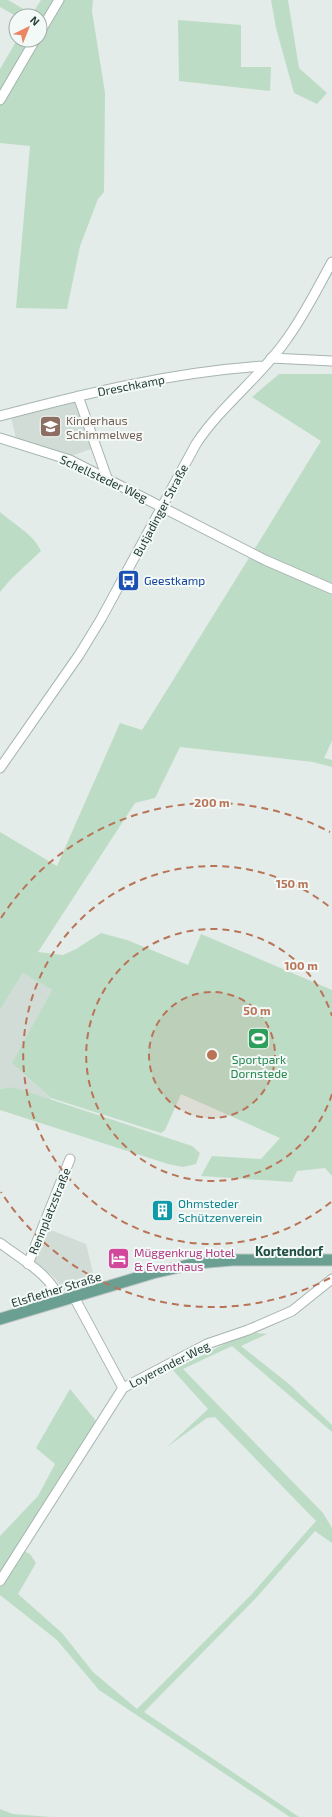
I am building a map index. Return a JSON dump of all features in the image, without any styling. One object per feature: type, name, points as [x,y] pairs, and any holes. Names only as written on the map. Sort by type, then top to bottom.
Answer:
[{"type":"main road","name":"Elsflether Straße","points":[[0,1320],[153,1273],[197,1263],[232,1260],[332,1260]]},
{"type":"street","points":[[48,19],[59,0]]},
{"type":"street","points":[[0,100],[30,48]]},
{"type":"street","name":"Butjadinger Straße","points":[[0,768],[80,655],[205,430],[216,416],[284,344],[332,262]]},
{"type":"street","points":[[271,358],[332,361]]},
{"type":"street","name":"Dreschkamp","points":[[0,416],[78,396],[199,372],[264,366]]},
{"type":"street","points":[[78,396],[107,478]]},
{"type":"street","name":"Schellsteder Weg","points":[[0,438],[70,460],[162,506]]},
{"type":"street","points":[[162,506],[265,560],[332,589]]},
{"type":"street","name":"Rennplatzstraße","points":[[28,1264],[70,1159]]},
{"type":"street","name":"Rennplatzstraße","points":[[0,1243],[47,1280],[60,1301]]},
{"type":"street","name":"Loyerender Weg","points":[[0,1581],[123,1388],[207,1344],[248,1330],[292,1311],[332,1279]]},
{"type":"street","points":[[74,1297],[123,1388]]},
{"type":"shaded area","name":"Kinderhaus Schimmelweg","points":[[76,400],[94,448],[71,456],[16,438],[11,417]]},
{"type":"shaded area","points":[[23,973],[52,990],[13,1063],[51,1098],[50,1100],[13,1087],[0,1089],[0,1010]]},
{"type":"shaded area","points":[[46,1228],[86,1244],[95,1281],[65,1291],[53,1276],[33,1261]]},
{"type":"green space","points":[[0,0],[8,0],[22,8],[8,8],[8,12],[0,7]]},
{"type":"green space","points":[[41,0],[93,0],[92,11],[105,93],[104,192],[98,199],[80,246],[67,309],[16,308],[30,146],[0,143],[0,69],[12,48],[48,48],[48,8],[36,8]]},
{"type":"green space","points":[[271,0],[288,0],[299,68],[327,93],[317,104],[294,93],[276,28]]},
{"type":"green space","points":[[178,20],[241,25],[241,67],[271,67],[270,91],[179,81]]},
{"type":"green space","points":[[279,374],[332,374],[332,583],[254,550],[321,441],[252,397]]},
{"type":"green space","points":[[0,512],[29,535],[41,551],[11,579],[0,592]]},
{"type":"green space","points":[[249,558],[332,595],[332,741],[324,758],[332,760],[332,767],[313,762],[180,747],[155,798],[135,803],[38,952],[63,955],[76,949],[101,933],[127,940],[188,965],[201,934],[332,990],[332,1176],[325,1168],[297,1171],[292,1182],[201,1176],[212,1156],[261,1159],[280,1138],[181,1094],[165,1130],[161,1133],[51,1098],[12,1063],[52,990],[23,973],[0,1010],[0,832],[57,866],[120,723],[142,730]]},
{"type":"green space","points":[[13,1087],[192,1146],[200,1153],[196,1164],[183,1167],[168,1164],[0,1110],[0,1089]]},
{"type":"green space","points":[[248,1332],[267,1334],[241,1346],[289,1384],[332,1425],[332,1432],[232,1346],[183,1369],[323,1513],[332,1528],[332,1543],[315,1531],[256,1598],[144,1712],[299,1817],[290,1817],[99,1690],[57,1640],[0,1595],[0,1587],[24,1551],[30,1554],[36,1563],[18,1594],[62,1633],[93,1672],[137,1709],[251,1595],[316,1521],[215,1417],[207,1418],[167,1447],[208,1409],[171,1368],[179,1367]]},
{"type":"green space","points":[[70,1389],[96,1421],[0,1575],[0,1536],[38,1496],[55,1464],[36,1448]]},
{"type":"green space","points":[[0,1809],[13,1814],[51,1817],[0,1817]]},
{"type":"place","name":"Kinderhaus Schimmelweg","points":[[50,427]]},
{"type":"place","name":"Geestkamp","points":[[128,580]]},
{"type":"place","name":"Sportpark Dornstede","points":[[259,1038]]},
{"type":"place","name":"Ohmsteder Schützenverein","points":[[162,1210]]},
{"type":"place","name":"Müggenkrug Hotel & Eventhaus","points":[[119,1259]]},
{"type":"district","name":"Kortendorf","points":[[289,1251]]}]
